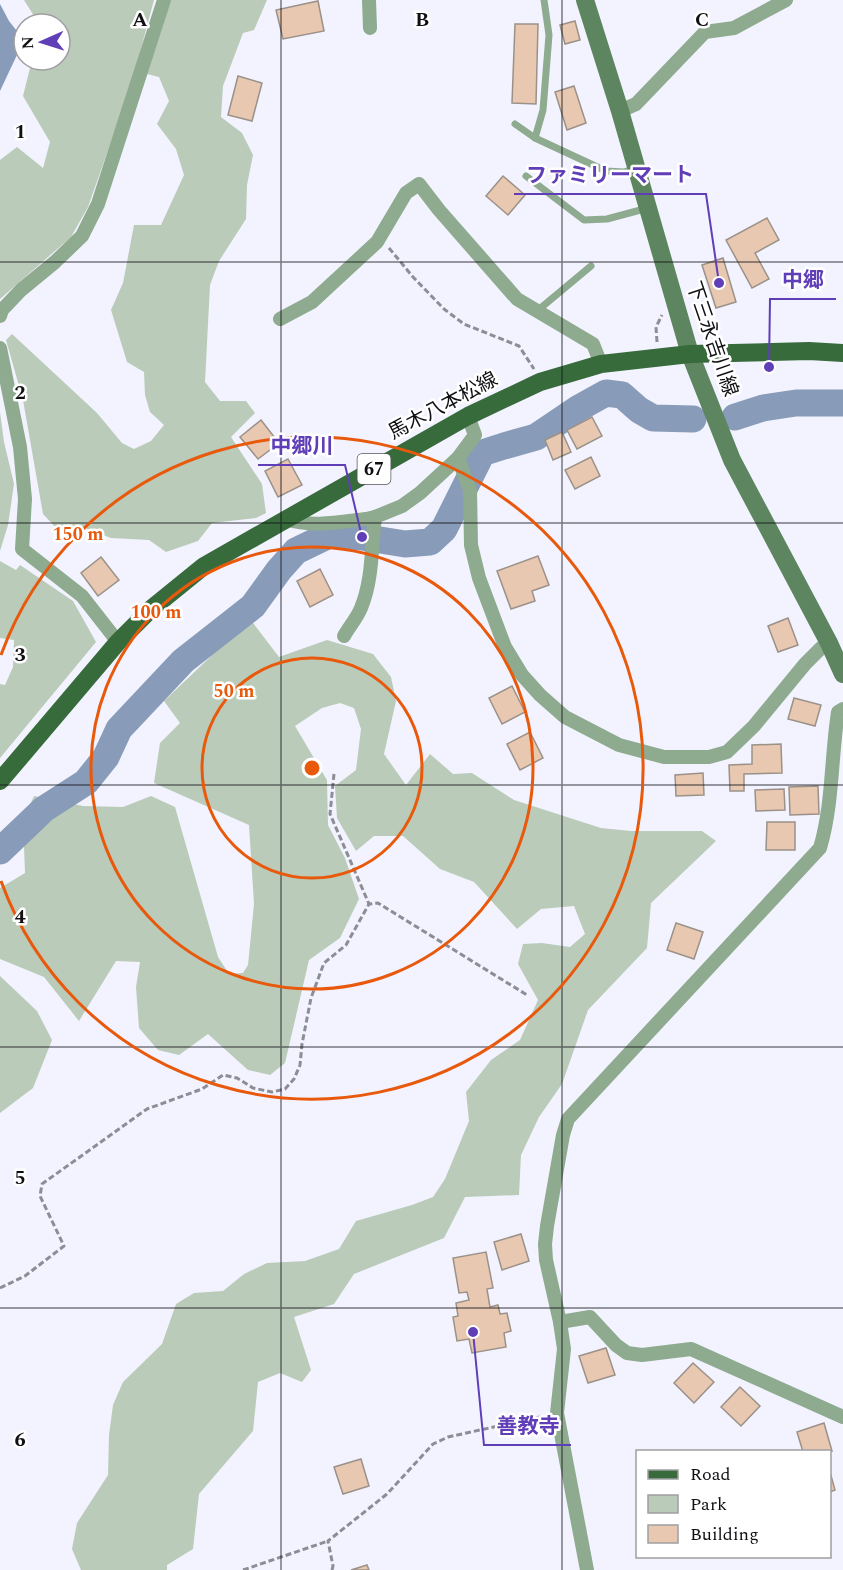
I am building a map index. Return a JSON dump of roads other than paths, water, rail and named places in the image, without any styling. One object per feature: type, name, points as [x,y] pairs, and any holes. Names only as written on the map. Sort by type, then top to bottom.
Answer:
[{"type":"main road","name":"下三永吉川線","points":[[585,0],[620,111],[690,354],[732,460],[829,643],[843,674]]},
{"type":"main road","name":"馬木八本松線","points":[[0,781],[118,642],[151,609],[204,566],[468,416],[540,382],[601,364],[690,354],[809,351],[843,353]]},
{"type":"street","points":[[0,316],[2,310],[21,290],[82,236],[98,204],[164,0]]},
{"type":"street","points":[[369,0],[370,28]]},
{"type":"street","points":[[620,111],[636,104],[705,32],[734,28],[786,0]]},
{"type":"street","points":[[280,319],[312,302],[376,242],[406,193],[419,184],[517,298],[593,344],[601,364]]},
{"type":"street","points":[[0,348],[20,447],[25,499],[22,549],[82,596],[118,642]]},
{"type":"street","points":[[344,636],[361,609],[368,587],[372,563],[373,532],[458,458],[475,435],[468,416]]},
{"type":"street","points":[[458,458],[470,490],[471,545],[479,578],[505,646],[522,675],[565,717],[619,745],[664,757],[709,757],[727,752],[754,726],[805,664],[829,643]]},
{"type":"street","points":[[286,519],[299,524],[373,532]]},
{"type":"street","points":[[587,1570],[557,1413],[564,1349],[546,1260],[545,1244],[563,1135],[568,1119],[820,848],[826,828],[838,712],[843,709]]},
{"type":"street","points":[[560,1322],[590,1317],[616,1345],[627,1353],[642,1355],[691,1350],[843,1417]]},
{"type":"lane","points":[[535,138],[543,110],[549,35],[544,0]]},
{"type":"lane","points":[[515,124],[535,138],[606,171],[624,172],[636,168]]},
{"type":"lane","points":[[526,176],[584,220],[608,219],[648,208]]},
{"type":"lane","points":[[537,310],[591,266]]},
{"type":"water","points":[[0,4],[12,25],[12,66],[0,91]]},
{"type":"waterway","points":[[0,851],[44,809],[86,782],[106,757],[119,729],[183,661],[253,606],[296,551],[329,535],[362,537],[405,544],[430,542],[444,529],[482,453],[536,437],[606,393],[622,395],[639,410],[653,418],[693,419]]},
{"type":"waterway","points":[[735,417],[763,408],[796,403],[843,403]]},
{"type":"place","name":"ファミリーマート","points":[[719,283]]},
{"type":"place","name":"中郷","points":[[769,367]]},
{"type":"place","name":"中郷川","points":[[362,537]]},
{"type":"place","name":"善教寺","points":[[473,1332]]}]
